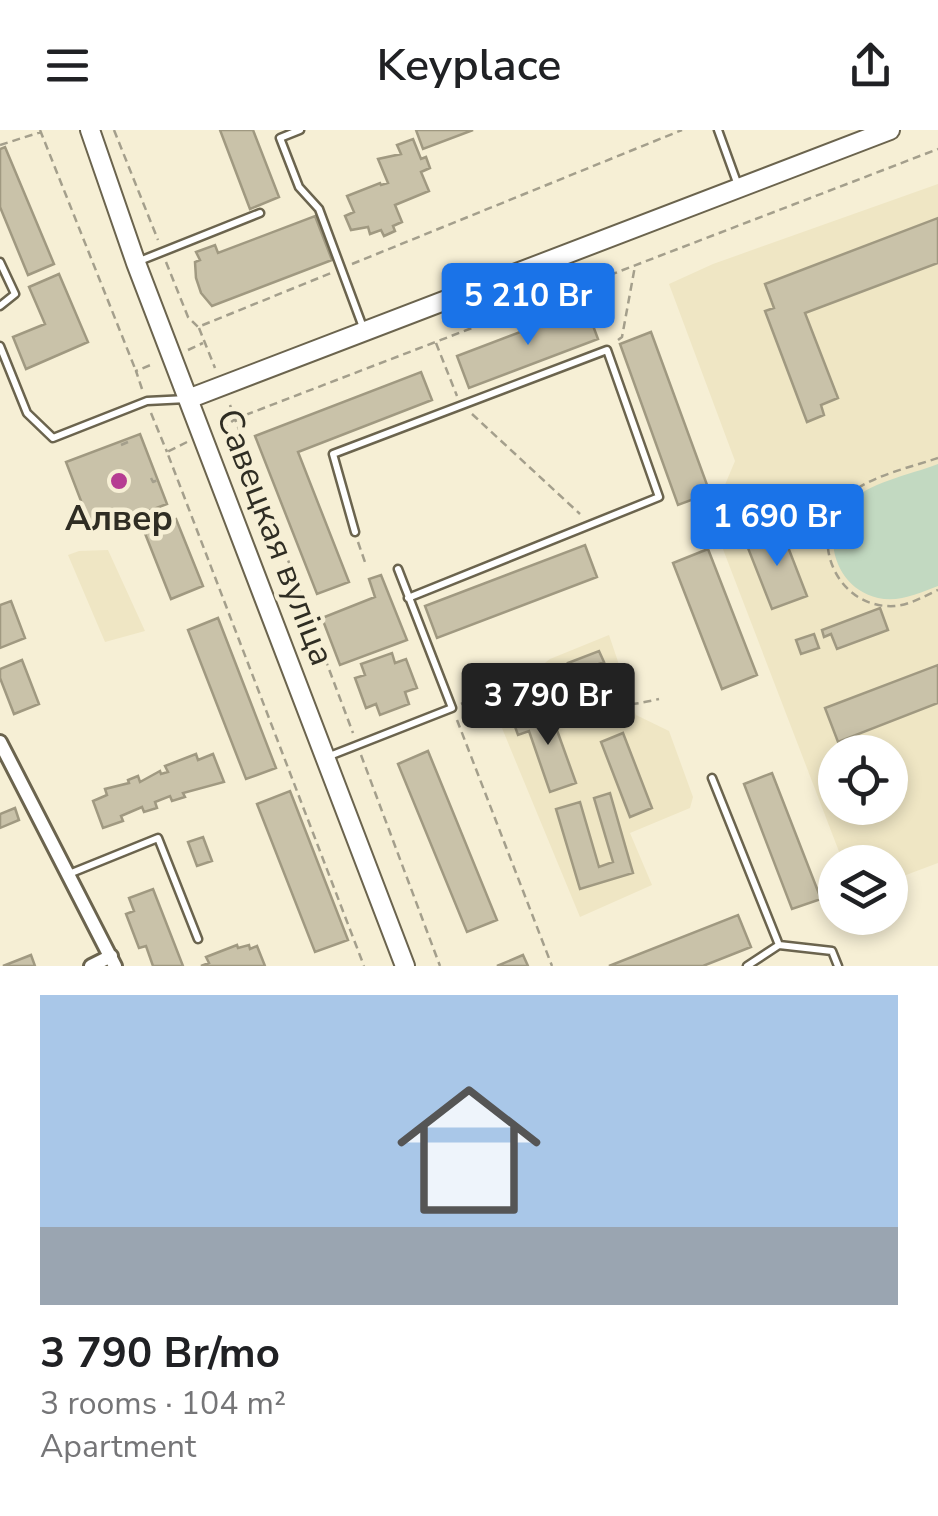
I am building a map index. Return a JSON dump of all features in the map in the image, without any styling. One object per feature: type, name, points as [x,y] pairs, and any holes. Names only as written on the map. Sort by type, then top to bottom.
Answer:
[{"type":"main road","name":"Савецкая вуліца","points":[[90,130],[136,263],[405,966]]},
{"type":"main road","points":[[188,399],[890,130]]},
{"type":"street","points":[[0,742],[113,961],[91,966]]},
{"type":"lane","points":[[300,130],[278,134],[299,188],[319,209],[365,332]]},
{"type":"lane","points":[[718,130],[740,189]]},
{"type":"lane","points":[[136,263],[260,213]]},
{"type":"lane","points":[[0,262],[16,294],[0,306]]},
{"type":"lane","points":[[0,346],[27,413],[54,438],[147,401],[188,399]]},
{"type":"lane","points":[[355,532],[333,454],[607,350],[660,497],[408,598]]},
{"type":"lane","points":[[326,758],[452,708],[398,569]]},
{"type":"lane","points":[[712,778],[779,944]]},
{"type":"lane","points":[[68,874],[158,838],[198,939]]},
{"type":"lane","points":[[748,966],[779,944],[832,950],[838,966]]},
{"type":"path","points":[[114,130],[188,317],[198,327],[215,368]]},
{"type":"path","points":[[198,327],[682,130]]},
{"type":"path","points":[[0,145],[40,131],[144,394]]},
{"type":"path","points":[[222,430],[236,419],[938,148]]},
{"type":"path","points":[[607,350],[622,336],[636,265]]},
{"type":"path","points":[[436,342],[457,397],[576,512],[598,522]]},
{"type":"path","points":[[188,350],[204,343]]},
{"type":"path","points":[[136,370],[153,364]]},
{"type":"path","points":[[230,404],[440,966]]},
{"type":"path","points":[[151,412],[364,966]]},
{"type":"path","points":[[167,452],[191,441]]},
{"type":"path","points":[[121,445],[128,442]]},
{"type":"path","points":[[938,458],[854,490],[833,515],[827,547],[838,578],[862,600],[895,606],[938,590]]},
{"type":"path","points":[[151,478],[153,482],[158,480]]},
{"type":"path","points":[[355,532],[366,564]]},
{"type":"path","points":[[552,966],[452,708],[525,678],[562,677],[589,697],[612,705],[660,698]]},
{"type":"shaded area","points":[[938,184],[938,863],[908,874],[908,845],[836,845],[829,825],[908,825],[908,735],[818,735],[818,797],[711,518],[735,461],[669,284],[713,264]]},
{"type":"shaded area","points":[[108,550],[145,631],[105,642],[68,555]]},
{"type":"shaded area","points":[[609,635],[636,715],[669,731],[693,797],[690,808],[630,833],[652,885],[580,917],[492,704],[550,659]]},
{"type":"green space","points":[[938,464],[938,586],[894,599],[864,593],[852,584],[836,560],[833,546],[838,518],[865,491]]},
{"type":"building","points":[[220,130],[253,130],[279,197],[250,209]]},
{"type":"building","points":[[416,130],[473,130],[423,149]]},
{"type":"building","points":[[413,139],[421,159],[426,157],[430,168],[421,172],[429,191],[395,205],[402,222],[393,226],[395,231],[384,236],[381,230],[370,234],[368,227],[351,230],[345,216],[354,212],[347,196],[388,183],[378,159],[401,154],[397,145]]},
{"type":"building","points":[[5,147],[54,264],[28,275],[0,207],[0,149]]},
{"type":"building","points":[[315,216],[332,260],[212,306],[201,293],[196,278],[195,262],[200,260],[196,252],[215,245],[218,253]]},
{"type":"building","points":[[938,218],[938,263],[805,313],[838,398],[821,405],[824,415],[807,422],[765,311],[774,308],[765,284]]},
{"type":"building","points":[[59,274],[88,342],[26,369],[13,337],[45,324],[29,287]]},
{"type":"building","points":[[586,307],[598,339],[469,388],[457,356]]},
{"type":"building","points":[[651,332],[710,493],[678,505],[620,344]]},
{"type":"building","points":[[421,372],[432,400],[298,452],[349,582],[317,594],[255,436]]},
{"type":"building","points":[[140,434],[167,504],[93,532],[66,462]]},
{"type":"building","points":[[759,504],[764,517],[735,529],[730,516]]},
{"type":"building","points":[[176,519],[203,586],[171,599],[144,531]]},
{"type":"building","points":[[781,529],[807,596],[772,609],[746,543]]},
{"type":"building","points":[[585,545],[597,577],[437,638],[425,606]]},
{"type":"building","points":[[708,549],[757,675],[722,689],[673,563]]},
{"type":"building","points":[[381,575],[407,640],[340,665],[322,618],[375,597],[369,579]]},
{"type":"building","points":[[11,601],[25,638],[0,648],[0,605]]},
{"type":"building","points":[[880,608],[888,630],[837,649],[831,634],[824,637],[822,630]]},
{"type":"building","points":[[218,618],[276,768],[246,779],[188,630]]},
{"type":"building","points":[[814,634],[819,648],[801,654],[796,640]]},
{"type":"building","points":[[599,651],[604,662],[573,674],[568,663]]},
{"type":"building","points":[[392,653],[395,663],[406,659],[417,688],[405,692],[409,704],[380,715],[376,704],[366,708],[355,678],[365,675],[361,664]]},
{"type":"building","points":[[22,660],[39,704],[14,714],[0,669]]},
{"type":"building","points":[[938,665],[938,703],[856,735],[835,735],[825,708]]},
{"type":"building","points":[[615,670],[620,682],[595,692],[591,680]]},
{"type":"building","points":[[549,708],[576,783],[550,792],[529,731],[518,735],[513,721]]},
{"type":"building","points":[[623,733],[652,808],[630,817],[601,742]]},
{"type":"building","points":[[428,751],[497,920],[467,932],[398,764]]},
{"type":"building","points":[[196,754],[198,760],[213,754],[224,782],[183,793],[185,797],[172,801],[170,796],[155,802],[157,808],[144,812],[142,807],[121,816],[123,821],[103,828],[93,801],[107,795],[105,789],[129,783],[138,776],[140,782],[160,771],[168,772],[165,766]]},
{"type":"building","points":[[772,773],[818,900],[792,909],[744,784]]},
{"type":"building","points":[[290,791],[348,940],[315,952],[257,804]]},
{"type":"building","points":[[610,793],[633,873],[580,889],[556,809],[580,802],[599,867],[613,862],[594,798]]},
{"type":"building","points":[[15,808],[19,820],[0,828],[0,814]]},
{"type":"building","points":[[203,837],[212,861],[197,866],[188,842]]},
{"type":"building","points":[[153,889],[183,966],[153,966],[146,946],[139,948],[126,914],[134,911],[129,898]]},
{"type":"building","points":[[738,915],[751,947],[703,966],[609,966]]},
{"type":"building","points":[[237,945],[249,945],[250,949],[257,946],[265,966],[201,966],[209,963],[206,957]]},
{"type":"building","points":[[31,955],[35,966],[3,966]]},
{"type":"building","points":[[523,955],[528,966],[497,966]]},
{"type":"place","name":"Алвер","points":[[119,481]]}]
